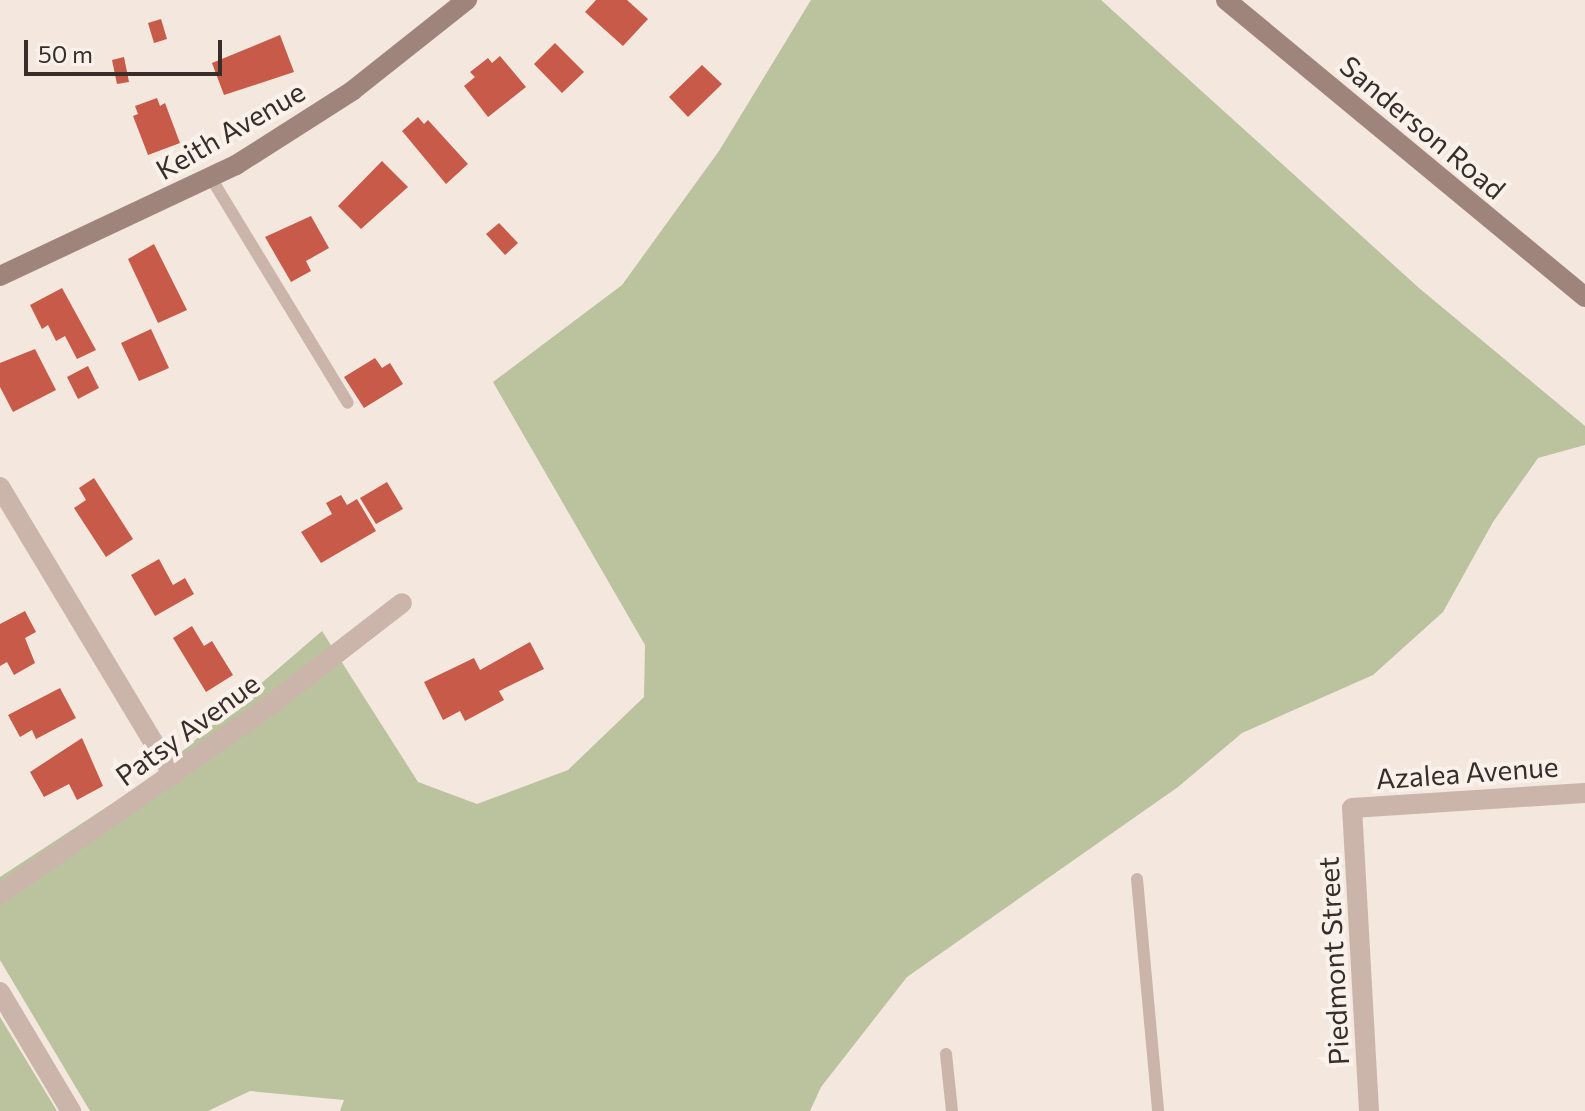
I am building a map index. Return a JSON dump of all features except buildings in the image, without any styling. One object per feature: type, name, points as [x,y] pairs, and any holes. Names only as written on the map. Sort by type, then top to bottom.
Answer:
[{"type":"street","name":"Keith Avenue","points":[[0,276],[211,178],[352,91],[467,0]]},
{"type":"street","name":"Sanderson Road","points":[[1226,0],[1585,297]]},
{"type":"street","points":[[0,487],[173,775]]},
{"type":"street","name":"Patsy Avenue","points":[[0,894],[173,775],[402,603]]},
{"type":"street","name":"Azalea Avenue","points":[[1352,808],[1585,793]]},
{"type":"street","name":"Piedmont Street","points":[[1352,808],[1369,1111]]},
{"type":"street","points":[[0,992],[71,1111]]},
{"type":"lane","points":[[211,178],[348,403]]},
{"type":"lane","points":[[1137,879],[1158,1111]]},
{"type":"lane","points":[[946,1054],[952,1111]]},
{"type":"green space","points":[[811,0],[1101,0],[1419,288],[1585,426],[1585,445],[1538,458],[1493,522],[1443,612],[1373,675],[1242,733],[1178,787],[907,977],[821,1087],[810,1111],[340,1111],[344,1100],[250,1091],[208,1111],[90,1111],[0,960],[0,877],[151,778],[322,631],[418,782],[477,804],[568,770],[644,697],[645,645],[493,382],[622,285],[719,151]]},
{"type":"green space","points":[[0,1017],[57,1111],[0,1111]]}]
